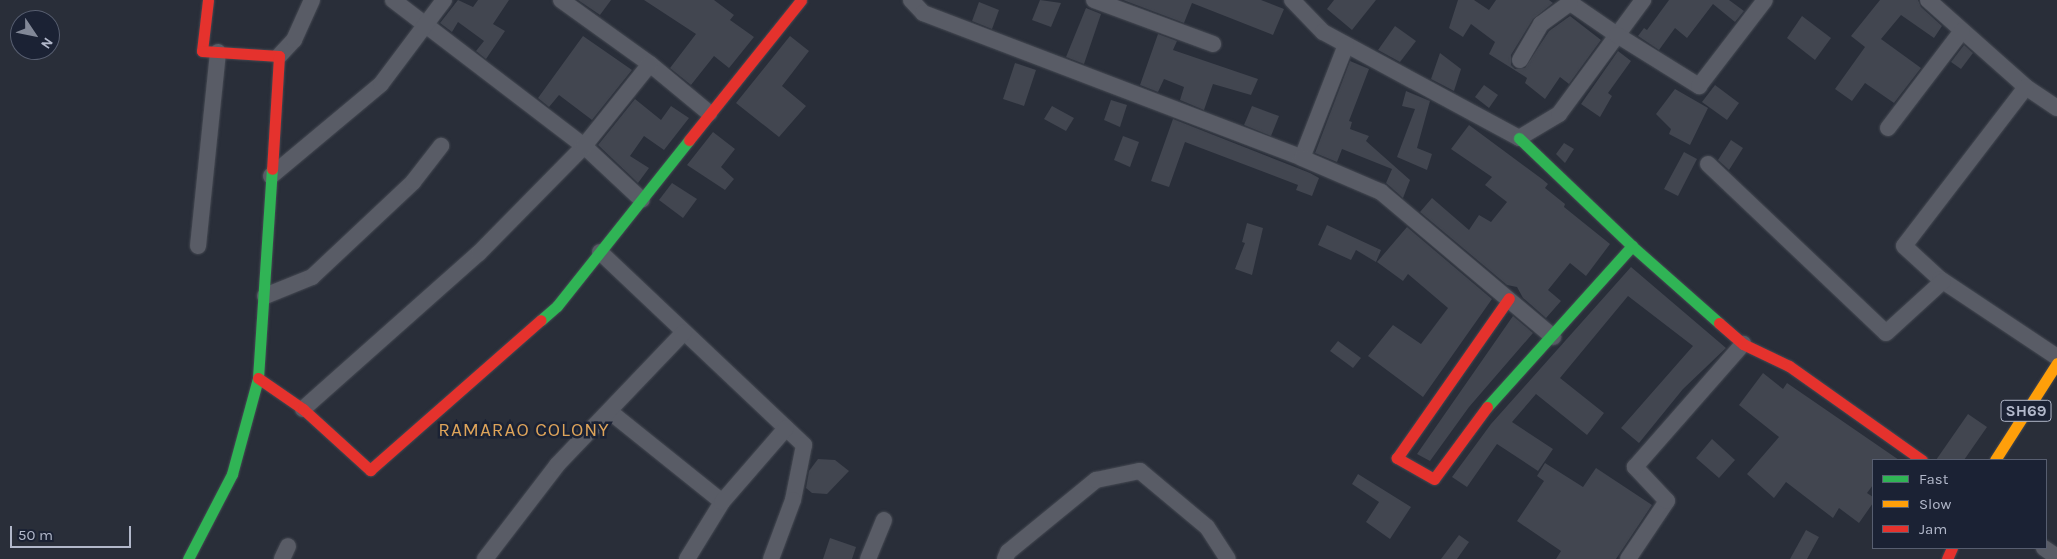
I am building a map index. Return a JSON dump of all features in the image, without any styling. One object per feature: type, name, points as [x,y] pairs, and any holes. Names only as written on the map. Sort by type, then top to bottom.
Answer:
[{"type":"street","points":[[208,0],[202,51],[279,56]]},
{"type":"street","points":[[188,559],[232,474],[258,378],[265,296],[279,56],[294,40],[312,0]]},
{"type":"street","points":[[393,0],[427,23],[584,146],[642,200]]},
{"type":"street","points":[[271,176],[381,84],[444,0]]},
{"type":"street","points":[[561,0],[650,64],[709,113]]},
{"type":"street","points":[[258,378],[303,409],[370,470],[557,306],[801,0]]},
{"type":"street","points":[[911,0],[923,12],[1302,158],[1381,192],[1553,337]]},
{"type":"street","points":[[1094,0],[1213,44]]},
{"type":"street","points":[[1292,0],[1323,32],[1519,138],[1632,246],[1743,344],[1789,366],[1921,459]]},
{"type":"street","points":[[1519,138],[1559,114],[1644,0]]},
{"type":"street","points":[[1520,60],[1541,24],[1570,1],[1617,35],[1699,86],[1765,0]]},
{"type":"street","points":[[1928,0],[2026,88],[2057,108]]},
{"type":"street","points":[[1888,128],[1962,31]]},
{"type":"street","points":[[1302,158],[1346,45]]},
{"type":"street","points":[[198,246],[218,52]]},
{"type":"street","points":[[303,409],[479,253],[584,146],[650,64]]},
{"type":"street","points":[[2026,88],[1904,246],[1943,280],[2057,357]]},
{"type":"street","points":[[265,296],[312,277],[413,182],[441,146]]},
{"type":"street","points":[[1708,164],[1886,333],[1943,280]]},
{"type":"street","points":[[1509,298],[1396,458],[1434,479],[1480,415],[1553,337],[1632,246]]},
{"type":"street","points":[[600,252],[804,445],[793,500],[771,559]]},
{"type":"street","points":[[485,559],[557,465],[684,332]]},
{"type":"street","points":[[1628,559],[1667,501],[1635,467],[1743,344]]},
{"type":"street","name":"SH69","points":[[1996,459],[2057,363]]},
{"type":"street","points":[[609,410],[722,502]]},
{"type":"street","points":[[687,559],[722,502],[786,428]]},
{"type":"street","points":[[1005,559],[1008,552],[1096,480],[1140,471],[1207,526],[1228,559]]},
{"type":"street","points":[[868,559],[884,520]]},
{"type":"street","points":[[2045,549],[2057,557]]},
{"type":"building","points":[[458,0],[473,7],[478,0],[509,0],[493,24],[505,31],[486,59],[476,51],[484,41],[458,22],[452,32],[440,23]]},
{"type":"building","points":[[578,0],[611,0],[600,15]]},
{"type":"building","points":[[644,0],[714,0],[734,15],[730,20],[754,37],[729,68],[714,56],[691,85],[670,68],[696,34]]},
{"type":"building","points":[[1040,0],[1061,3],[1051,27],[1032,20]]},
{"type":"building","points":[[1123,0],[1261,0],[1284,9],[1273,35],[1192,3],[1184,23]]},
{"type":"building","points":[[1334,0],[1376,0],[1352,30],[1327,9]]},
{"type":"building","points":[[1458,0],[1474,0],[1489,10],[1496,0],[1549,0],[1553,3],[1533,19],[1511,55],[1511,65],[1515,69],[1525,68],[1549,31],[1570,16],[1601,40],[1569,84],[1560,77],[1545,99],[1525,83],[1527,78],[1489,54],[1495,42],[1471,24],[1463,37],[1449,28]]},
{"type":"building","points":[[1669,0],[1729,0],[1744,11],[1735,22],[1713,4],[1687,38],[1675,28],[1659,50],[1638,36],[1644,28],[1647,30]]},
{"type":"building","points":[[1880,0],[1918,0],[1921,7],[1942,26],[1934,38],[1901,15],[1881,39],[1921,68],[1894,103],[1865,83],[1852,101],[1835,89],[1865,47],[1851,36]]},
{"type":"building","points":[[979,2],[999,10],[992,29],[972,21]]},
{"type":"building","points":[[1086,8],[1101,14],[1084,64],[1066,57]]},
{"type":"building","points":[[1802,16],[1831,38],[1815,60],[1787,38]]},
{"type":"building","points":[[1395,26],[1416,41],[1400,62],[1378,50]]},
{"type":"building","points":[[1158,34],[1177,41],[1173,50],[1258,79],[1251,95],[1213,84],[1204,110],[1180,100],[1184,87],[1164,79],[1158,92],[1140,85]]},
{"type":"building","points":[[583,36],[632,70],[592,120],[559,95],[549,107],[538,98]]},
{"type":"building","points":[[790,36],[809,51],[782,86],[806,106],[779,137],[736,103]]},
{"type":"building","points":[[1964,45],[1973,53],[1961,69],[1951,62]]},
{"type":"building","points":[[1618,51],[1631,61],[1608,93],[1612,96],[1600,117],[1581,104]]},
{"type":"building","points":[[1440,53],[1461,69],[1454,91],[1431,79]]},
{"type":"building","points":[[1350,61],[1369,69],[1349,121],[1352,122],[1350,129],[1369,136],[1366,141],[1410,180],[1403,198],[1386,183],[1392,169],[1342,149],[1337,162],[1315,153]]},
{"type":"building","points":[[1015,63],[1036,70],[1024,106],[1003,99]]},
{"type":"building","points":[[1484,85],[1498,95],[1489,108],[1475,97]]},
{"type":"building","points":[[1715,85],[1739,103],[1727,120],[1702,102]]},
{"type":"building","points":[[1675,89],[1708,108],[1690,145],[1669,134],[1671,129],[1656,114]]},
{"type":"building","points":[[1406,91],[1430,101],[1417,148],[1432,154],[1427,170],[1397,157],[1415,109],[1402,106]]},
{"type":"building","points":[[635,99],[661,120],[671,106],[689,118],[664,150],[644,136],[630,156],[649,168],[638,183],[598,145]]},
{"type":"building","points":[[1111,100],[1127,105],[1120,127],[1104,120]]},
{"type":"building","points":[[1052,106],[1074,118],[1066,131],[1044,119]]},
{"type":"building","points":[[1252,106],[1279,116],[1271,136],[1244,125]]},
{"type":"building","points":[[1173,119],[1310,173],[1319,178],[1312,196],[1296,190],[1298,185],[1185,142],[1169,187],[1151,181]]},
{"type":"building","points":[[1469,125],[1548,184],[1545,188],[1565,204],[1564,207],[1610,244],[1586,276],[1570,263],[1548,290],[1561,301],[1546,318],[1523,298],[1517,287],[1507,285],[1420,212],[1432,198],[1469,230],[1479,215],[1491,222],[1507,202],[1485,185],[1492,177],[1451,149]]},
{"type":"building","points":[[713,132],[735,149],[721,167],[734,179],[725,190],[687,165]]},
{"type":"building","points":[[1123,136],[1139,142],[1130,167],[1114,160]]},
{"type":"building","points":[[1731,140],[1743,148],[1729,170],[1718,160]]},
{"type":"building","points":[[1564,143],[1574,149],[1565,163],[1556,154]]},
{"type":"building","points":[[1684,152],[1697,159],[1678,196],[1664,189]]},
{"type":"building","points":[[672,183],[697,199],[683,218],[659,200]]},
{"type":"building","points":[[1247,223],[1263,228],[1252,275],[1235,269],[1245,243],[1242,242]]},
{"type":"building","points":[[1327,225],[1381,250],[1376,262],[1356,250],[1351,260],[1318,245]]},
{"type":"building","points":[[1407,227],[1492,299],[1423,397],[1368,356],[1393,325],[1421,344],[1448,308],[1408,274],[1403,281],[1377,262]]},
{"type":"building","points":[[1631,267],[1726,348],[1683,389],[1639,443],[1621,428],[1693,346],[1628,296],[1560,378],[1604,413],[1587,435],[1536,394],[1512,422],[1553,449],[1538,471],[1497,444],[1467,487],[1452,477],[1491,424]]},
{"type":"building","points":[[1513,316],[1533,333],[1469,407],[1430,461],[1417,454]]},
{"type":"building","points":[[1338,341],[1361,358],[1353,368],[1330,351]]},
{"type":"building","points":[[1763,373],[1783,389],[1787,383],[1898,459],[1872,459],[1872,486],[1867,493],[1872,496],[1872,504],[1859,523],[1839,508],[1833,518],[1786,482],[1774,498],[1747,474],[1779,437],[1739,405]]},
{"type":"building","points":[[1968,414],[1987,427],[1965,459],[1937,459]]},
{"type":"building","points":[[1712,439],[1735,460],[1719,478],[1696,458]]},
{"type":"building","points":[[818,459],[835,460],[849,471],[827,494],[812,493],[806,488],[809,471]]},
{"type":"building","points":[[1545,463],[1583,487],[1596,468],[1652,505],[1616,559],[1556,559],[1561,551],[1517,521],[1544,481],[1537,476]]},
{"type":"building","points":[[1358,474],[1411,507],[1390,539],[1366,522],[1379,502],[1352,484]]},
{"type":"building","points":[[1806,530],[1819,537],[1807,559],[1790,559]]},
{"type":"building","points":[[1459,535],[1469,542],[1457,559],[1441,559]]},
{"type":"building","points":[[830,538],[856,547],[852,559],[823,559]]},
{"type":"traffic: fast","points":[[1519,138],[1632,246],[1719,323]]},
{"type":"traffic: fast","points":[[541,320],[557,306],[689,140]]},
{"type":"traffic: fast","points":[[188,559],[232,474],[258,378],[272,169]]},
{"type":"traffic: fast","points":[[1487,407],[1632,246]]},
{"type":"traffic: slow","points":[[1996,459],[2057,363]]},
{"type":"traffic: jam","points":[[208,0],[202,51],[279,56],[272,169]]},
{"type":"traffic: jam","points":[[689,140],[801,0]]},
{"type":"traffic: jam","points":[[1487,407],[1434,479],[1397,458],[1509,298]]},
{"type":"traffic: jam","points":[[258,378],[303,409],[370,470],[541,320]]},
{"type":"traffic: jam","points":[[1719,323],[1743,344],[1789,366],[1921,459]]},
{"type":"traffic: jam","points":[[1947,559],[1952,549]]},
{"type":"district","name":"RAMARAO COLONY","points":[[524,431]]}]
